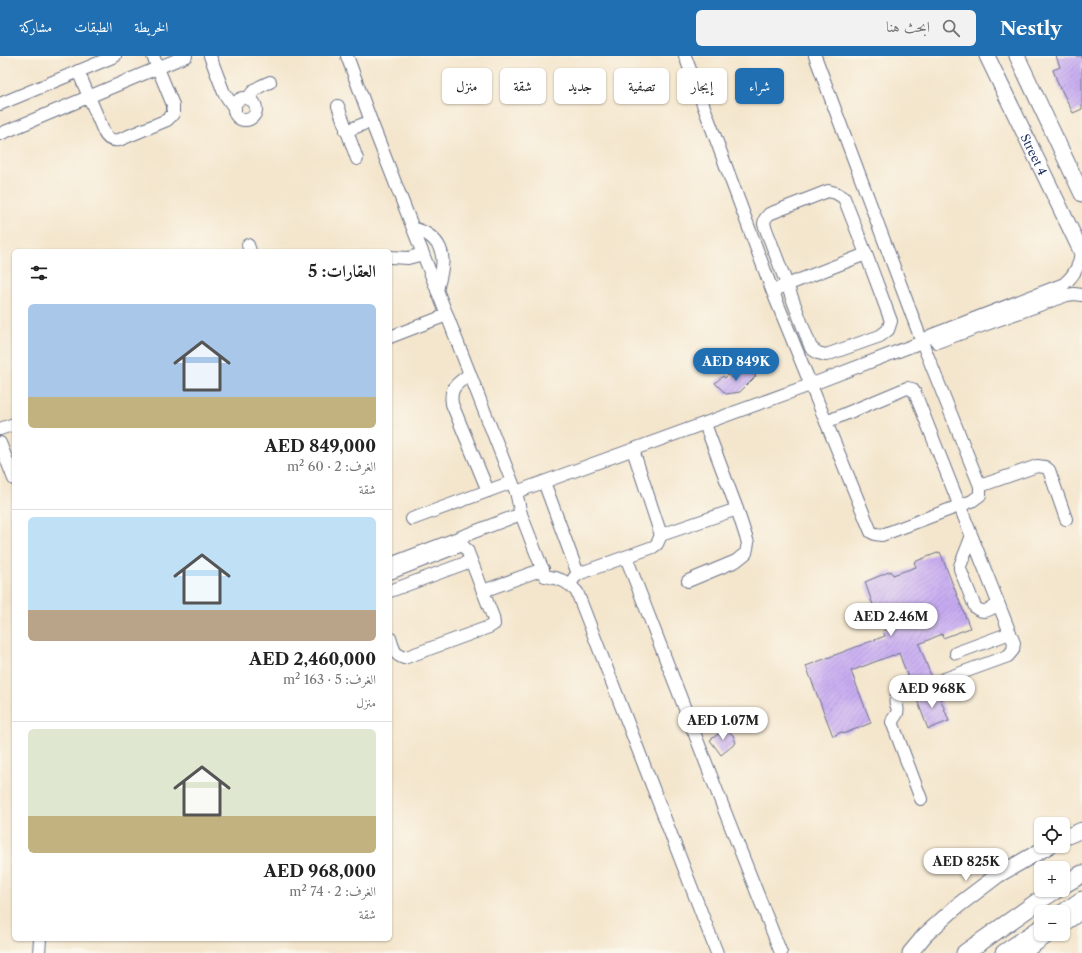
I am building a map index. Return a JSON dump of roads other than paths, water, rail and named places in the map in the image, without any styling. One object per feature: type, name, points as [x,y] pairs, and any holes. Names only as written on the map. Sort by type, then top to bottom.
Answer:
[{"type":"highway","points":[[1070,881],[1082,874]]},
{"type":"highway","points":[[965,953],[1045,897]]},
{"type":"highway","points":[[1070,908],[1082,900]]},
{"type":"highway","points":[[1004,953],[1034,933]]},
{"type":"main road","name":"Street 4","points":[[987,56],[1082,252]]},
{"type":"main road","points":[[1017,56],[1082,194]]},
{"type":"main road","points":[[1070,835],[1082,830]]},
{"type":"main road","points":[[910,953],[925,935],[956,907],[998,875],[1037,853]]},
{"type":"main road","points":[[1070,919],[1082,911]]},
{"type":"main road","points":[[1022,953],[1039,941]]},
{"type":"lane","points":[[0,104],[115,56]]},
{"type":"lane","points":[[78,71],[106,136],[114,141],[160,123],[171,117],[173,114],[173,105],[153,56]]},
{"type":"lane","points":[[0,134],[186,56]]},
{"type":"lane","points":[[210,56],[224,93],[235,109],[235,113],[238,117],[243,120],[252,118],[256,109],[255,104],[252,101],[243,99],[239,100],[235,109]]},
{"type":"lane","points":[[347,56],[514,487],[521,514],[545,576],[560,579],[570,584],[577,592],[717,953]]},
{"type":"lane","points":[[685,56],[772,290],[810,385],[871,532],[882,535],[972,501],[980,495],[980,486],[922,342],[815,56]]},
{"type":"lane","points":[[248,99],[254,90],[270,82]]},
{"type":"lane","points":[[338,106],[357,159]]},
{"type":"lane","points":[[346,131],[371,121]]},
{"type":"lane","points":[[828,191],[836,192],[844,198],[866,254],[891,321],[888,330],[880,336],[826,355],[818,353],[811,348],[787,285],[764,224],[765,219],[769,214],[828,191]]},
{"type":"lane","points":[[413,228],[426,233],[433,238],[442,253],[443,270],[437,290]]},
{"type":"lane","points":[[1065,289],[1076,270],[1082,252]]},
{"type":"lane","points":[[392,257],[408,258],[423,254]]},
{"type":"lane","points":[[772,290],[866,254]]},
{"type":"lane","points":[[412,519],[488,491],[544,482],[705,424],[922,342],[928,343],[939,341],[1010,310],[1065,289],[1082,295]]},
{"type":"lane","points":[[392,336],[447,315]]},
{"type":"lane","points":[[470,374],[454,386],[451,399],[488,491]]},
{"type":"lane","points":[[826,422],[907,388],[912,389],[915,393],[1010,633],[1014,647],[1011,654],[1008,656],[899,695],[895,698],[898,712],[892,719],[892,722],[921,799]]},
{"type":"lane","points":[[688,581],[736,561],[746,553],[748,543],[737,508],[705,424]]},
{"type":"lane","points":[[0,429],[12,425]]},
{"type":"lane","points":[[0,444],[12,474]]},
{"type":"lane","points":[[570,584],[578,574],[653,547],[657,544],[661,535],[633,450]]},
{"type":"lane","points":[[980,486],[1037,466],[1045,467],[1049,470],[1066,519]]},
{"type":"lane","points":[[544,482],[578,574]]},
{"type":"lane","points":[[661,535],[737,508]]},
{"type":"lane","points":[[392,563],[521,514]]},
{"type":"lane","points":[[972,538],[960,566],[975,607],[983,612],[998,605]]},
{"type":"lane","points":[[392,573],[460,546],[464,547],[467,550],[493,617],[494,624],[404,658],[396,653],[392,643]]},
{"type":"lane","points":[[626,557],[781,953]]},
{"type":"lane","points":[[392,590],[471,561]]},
{"type":"lane","points":[[483,592],[543,569]]},
{"type":"lane","points":[[956,653],[1010,633]]},
{"type":"lane","points":[[39,953],[40,941]]}]
